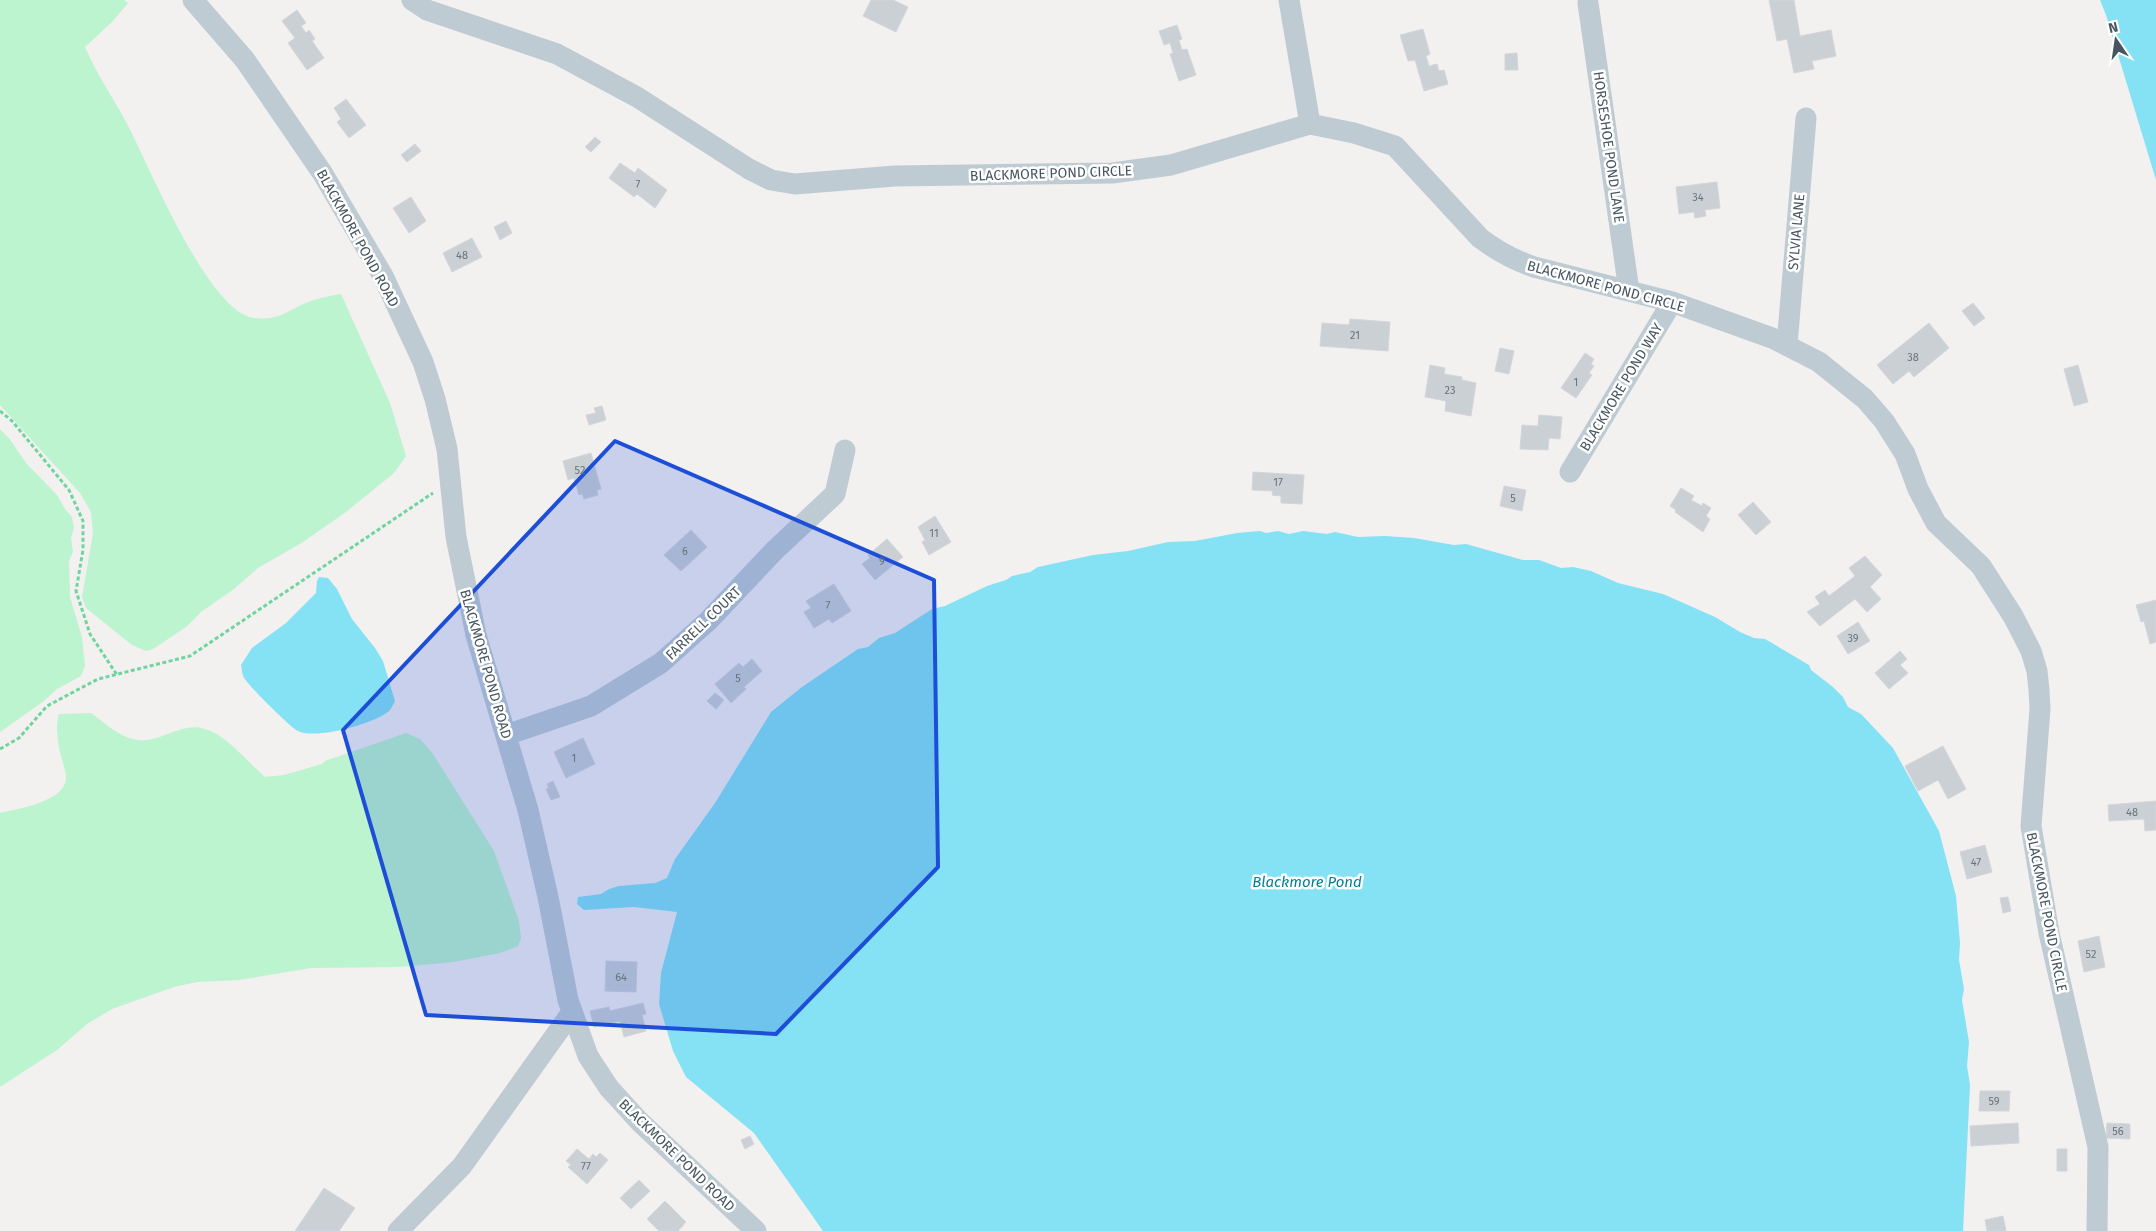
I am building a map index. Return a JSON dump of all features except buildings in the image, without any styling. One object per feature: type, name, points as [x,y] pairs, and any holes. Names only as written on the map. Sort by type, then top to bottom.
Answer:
[{"type":"street","name":"BLACKMORE POND ROAD","points":[[193,0],[245,60],[323,174],[383,276],[423,362],[435,399],[447,449],[456,537],[463,581],[481,654],[528,810],[572,1012],[588,1056],[609,1088],[639,1121],[756,1231]]},
{"type":"street","name":"BLACKMORE POND CIRCLE","points":[[412,0],[427,10],[557,54],[637,97],[749,169],[771,180],[795,184],[895,176],[1112,173],[1171,165],[1310,124],[1354,133],[1395,146],[1480,238],[1496,250],[1514,259],[1560,274],[1672,302],[1749,329],[1787,345],[1819,362],[1865,399],[1884,421],[1905,454],[1918,489],[1936,523],[1981,566],[2014,616],[2031,651],[2037,672],[2040,709],[2031,826],[2049,933],[2098,1146],[2097,1231]]},
{"type":"street","points":[[1289,0],[1310,124]]},
{"type":"street","name":"HORSESHOE POND LANE","points":[[1588,3],[1629,291]]},
{"type":"street","name":"SYLVIA LANE","points":[[1787,345],[1806,118]]},
{"type":"street","name":"BLACKMORE POND WAY","points":[[1570,472],[1672,302]]},
{"type":"street","name":"FARRELL COURT","points":[[506,736],[591,706],[660,663],[708,621],[775,550],[835,494],[846,450]]},
{"type":"street","points":[[398,1231],[462,1166],[572,1012]]},
{"type":"path","points":[[0,411],[12,421],[69,490],[83,522],[83,550],[76,591],[90,634],[117,674]]},
{"type":"path","points":[[0,749],[18,738],[48,706],[98,679],[190,656],[450,482]]},
{"type":"highlighted area","points":[[615,441],[934,580],[938,867],[776,1034],[426,1015],[343,730]]},
{"type":"green space","points":[[0,0],[124,0],[128,3],[112,22],[85,47],[125,120],[163,199],[198,263],[217,290],[236,309],[254,318],[274,317],[311,301],[341,294],[390,403],[406,456],[394,473],[346,512],[303,542],[258,568],[234,589],[201,612],[186,627],[153,649],[146,651],[132,645],[86,608],[82,597],[93,533],[91,512],[80,493],[0,405]]},
{"type":"green space","points":[[0,429],[9,438],[26,463],[57,495],[72,517],[74,528],[71,538],[73,552],[69,561],[70,597],[82,637],[85,666],[81,676],[57,689],[44,701],[0,732]]},
{"type":"green space","points":[[91,713],[118,733],[137,740],[154,739],[188,728],[205,729],[229,743],[265,777],[284,775],[322,764],[325,761],[406,733],[420,739],[433,754],[494,851],[519,921],[521,938],[518,946],[500,953],[453,962],[400,967],[311,968],[239,980],[197,982],[174,987],[112,1009],[87,1024],[57,1050],[0,1087],[0,813],[28,807],[49,799],[63,787],[66,779],[58,741],[57,724],[59,714]]},
{"type":"water","points":[[2100,0],[2156,0],[2156,180],[2106,15]]},
{"type":"water","name":"Blackmore Pond","points":[[1260,531],[1266,533],[1278,531],[1289,534],[1303,531],[1327,534],[1335,532],[1358,537],[1385,536],[1414,538],[1454,545],[1466,544],[1523,560],[1539,560],[1561,568],[1573,567],[1591,571],[1618,583],[1663,594],[1715,617],[1740,632],[1754,638],[1765,639],[1809,665],[1811,670],[1843,697],[1848,707],[1861,714],[1893,748],[1939,831],[1956,896],[1960,943],[1959,960],[1964,989],[1962,1000],[1969,1042],[1967,1066],[1970,1085],[1963,1231],[823,1231],[754,1133],[686,1077],[673,1051],[659,1004],[661,973],[677,912],[634,907],[584,910],[577,904],[578,897],[601,894],[619,886],[655,883],[667,878],[675,859],[715,803],[771,712],[802,687],[858,649],[868,647],[879,638],[895,633],[932,609],[945,606],[987,586],[1012,576],[1030,572],[1038,567],[1168,542],[1195,541],[1237,533]]},
{"type":"water","points":[[319,577],[328,578],[337,589],[352,619],[383,661],[395,701],[389,711],[371,721],[317,734],[298,731],[279,715],[244,678],[241,665],[252,648],[286,623],[316,593]]}]
